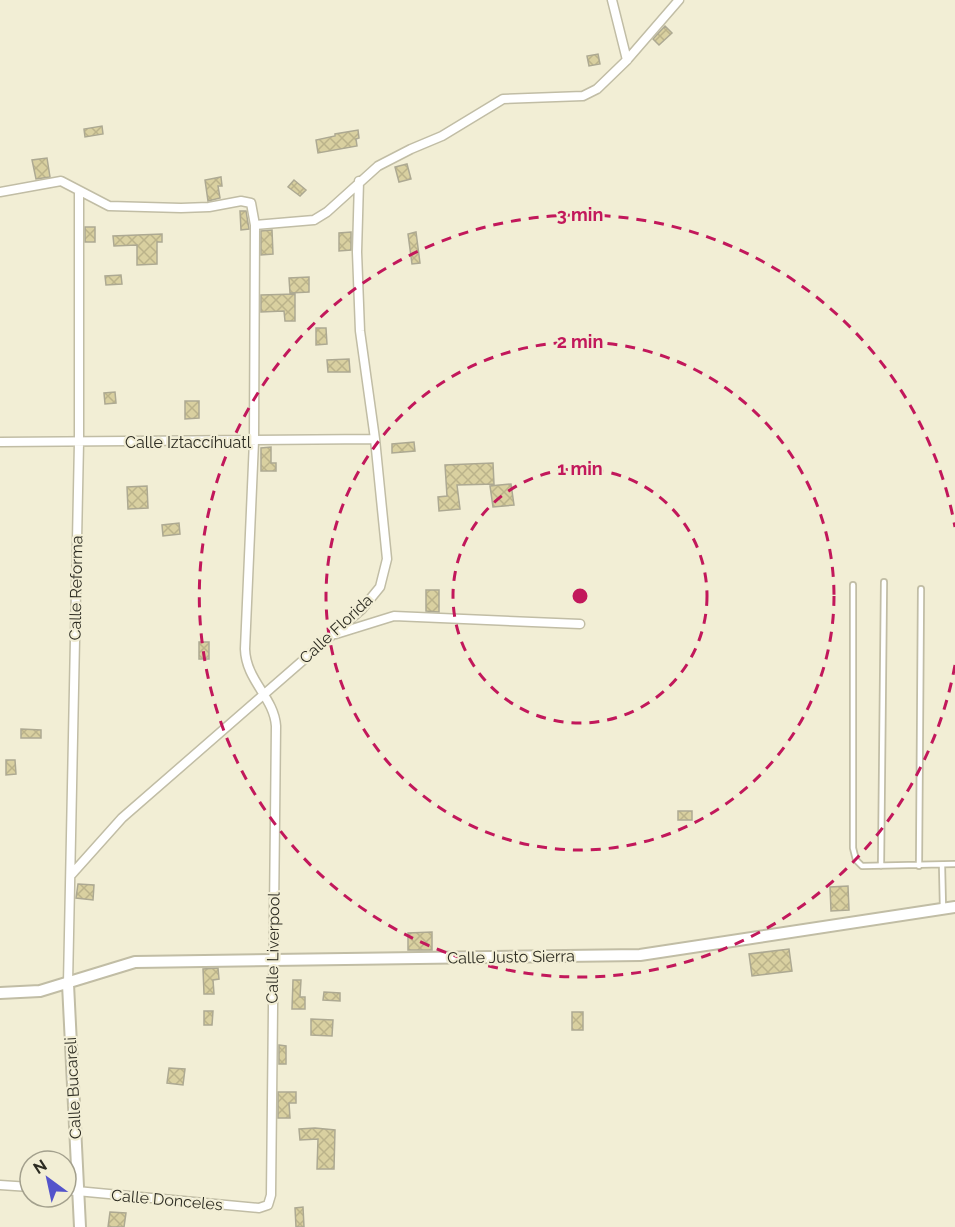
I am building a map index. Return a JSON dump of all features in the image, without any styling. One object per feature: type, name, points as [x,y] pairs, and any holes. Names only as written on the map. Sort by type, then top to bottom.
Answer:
[{"type":"street","points":[[612,0],[627,60]]},
{"type":"street","points":[[255,225],[314,220],[327,212],[378,166],[442,136],[503,99],[583,96],[597,89],[627,60],[679,0]]},
{"type":"street","points":[[0,182],[1,192],[61,181],[80,191]]},
{"type":"street","name":"Calle Florida","points":[[71,875],[122,818],[362,609],[380,587],[387,559],[375,439],[360,331],[357,252],[359,181]]},
{"type":"street","name":"Calle Liverpool","points":[[80,191],[109,206],[209,207],[241,201],[250,203],[255,225],[254,441],[244,649],[248,670],[275,715],[276,726],[271,1195],[268,1205]]},
{"type":"street","name":"Calle Reforma","points":[[68,984],[79,442],[80,191]]},
{"type":"street","name":"Calle Iztaccíhuatl","points":[[0,442],[375,439]]},
{"type":"street","points":[[332,635],[394,616],[580,624]]},
{"type":"street","name":"Calle Justo Sierra","points":[[0,993],[40,991],[135,963],[273,959],[640,955],[955,908]]},
{"type":"street","name":"Calle Bucareli","points":[[68,984],[81,1227]]},
{"type":"street","points":[[0,1185],[18,1186]]},
{"type":"street","name":"Calle Donceles","points":[[79,1192],[259,1208],[268,1205]]},
{"type":"lane","points":[[881,866],[884,582]]},
{"type":"lane","points":[[853,585],[853,848],[856,860],[862,866],[955,864]]},
{"type":"lane","points":[[919,866],[921,589]]},
{"type":"lane","points":[[942,865],[943,909]]},
{"type":"building","points":[[665,26],[672,33],[659,45],[653,39]]},
{"type":"building","points":[[598,54],[600,64],[589,66],[587,56]]},
{"type":"building","points":[[102,126],[103,134],[85,137],[84,129]]},
{"type":"building","points":[[358,130],[357,146],[318,153],[316,140]]},
{"type":"building","points":[[47,158],[50,177],[36,179],[32,160]]},
{"type":"building","points":[[407,164],[411,179],[399,182],[395,167]]},
{"type":"building","points":[[221,177],[222,186],[218,186],[220,198],[208,201],[205,180]]},
{"type":"building","points":[[294,180],[306,190],[300,196],[288,187]]},
{"type":"building","points":[[240,211],[246,211],[249,229],[241,230]]},
{"type":"building","points":[[85,227],[95,227],[95,242],[85,242]]},
{"type":"building","points":[[272,230],[273,254],[261,255],[261,231]]},
{"type":"building","points":[[351,232],[351,250],[339,251],[339,233]]},
{"type":"building","points":[[416,232],[420,263],[412,264],[408,234]]},
{"type":"building","points":[[162,234],[162,242],[157,242],[157,264],[137,265],[137,245],[114,246],[113,236]]},
{"type":"building","points":[[121,275],[122,284],[106,285],[105,276]]},
{"type":"building","points":[[309,277],[309,292],[290,293],[289,278]]},
{"type":"building","points":[[295,294],[295,321],[285,321],[284,311],[261,312],[261,295]]},
{"type":"building","points":[[316,328],[326,328],[327,344],[316,345]]},
{"type":"building","points":[[349,359],[350,372],[328,372],[327,360]]},
{"type":"building","points":[[115,392],[116,403],[105,404],[104,393]]},
{"type":"building","points":[[185,401],[199,401],[199,418],[185,419]]},
{"type":"building","points":[[414,442],[415,451],[392,453],[392,444]]},
{"type":"building","points":[[271,447],[271,463],[276,463],[276,471],[261,471],[261,448]]},
{"type":"building","points":[[493,463],[494,484],[457,485],[460,509],[439,511],[438,497],[447,496],[445,465]]},
{"type":"building","points":[[511,484],[514,505],[493,507],[490,486]]},
{"type":"building","points":[[147,486],[148,508],[128,509],[127,487]]},
{"type":"building","points":[[179,523],[180,534],[163,536],[162,525]]},
{"type":"building","points":[[426,590],[439,590],[439,612],[426,611]]},
{"type":"building","points":[[199,642],[209,642],[209,659],[199,659]]},
{"type":"building","points":[[21,729],[41,730],[41,738],[21,738]]},
{"type":"building","points":[[6,760],[15,760],[16,774],[6,775]]},
{"type":"building","points":[[678,811],[692,811],[692,820],[678,820]]},
{"type":"building","points":[[78,884],[94,885],[93,900],[76,898]]},
{"type":"building","points":[[848,886],[849,910],[831,911],[830,887]]},
{"type":"building","points":[[432,932],[432,950],[408,950],[408,933]]},
{"type":"building","points":[[789,949],[792,971],[752,976],[749,954]]},
{"type":"building","points":[[218,968],[219,979],[213,980],[214,994],[204,994],[203,969]]},
{"type":"building","points":[[293,980],[301,980],[300,997],[305,997],[305,1009],[292,1009]]},
{"type":"building","points":[[324,992],[340,993],[340,1001],[323,1000]]},
{"type":"building","points":[[204,1011],[213,1011],[212,1025],[204,1025]]},
{"type":"building","points":[[572,1012],[583,1012],[583,1030],[572,1030]]},
{"type":"building","points":[[311,1019],[333,1020],[332,1036],[311,1035]]},
{"type":"building","points":[[279,1045],[286,1046],[286,1064],[279,1064]]},
{"type":"building","points":[[169,1068],[185,1069],[183,1085],[167,1083]]},
{"type":"building","points":[[278,1092],[296,1092],[296,1103],[289,1103],[290,1118],[278,1118]]},
{"type":"building","points":[[299,1129],[335,1130],[334,1169],[317,1169],[318,1139],[300,1140]]},
{"type":"building","points":[[303,1207],[304,1227],[296,1227],[295,1208]]},
{"type":"building","points":[[110,1212],[126,1213],[124,1227],[108,1227]]}]
